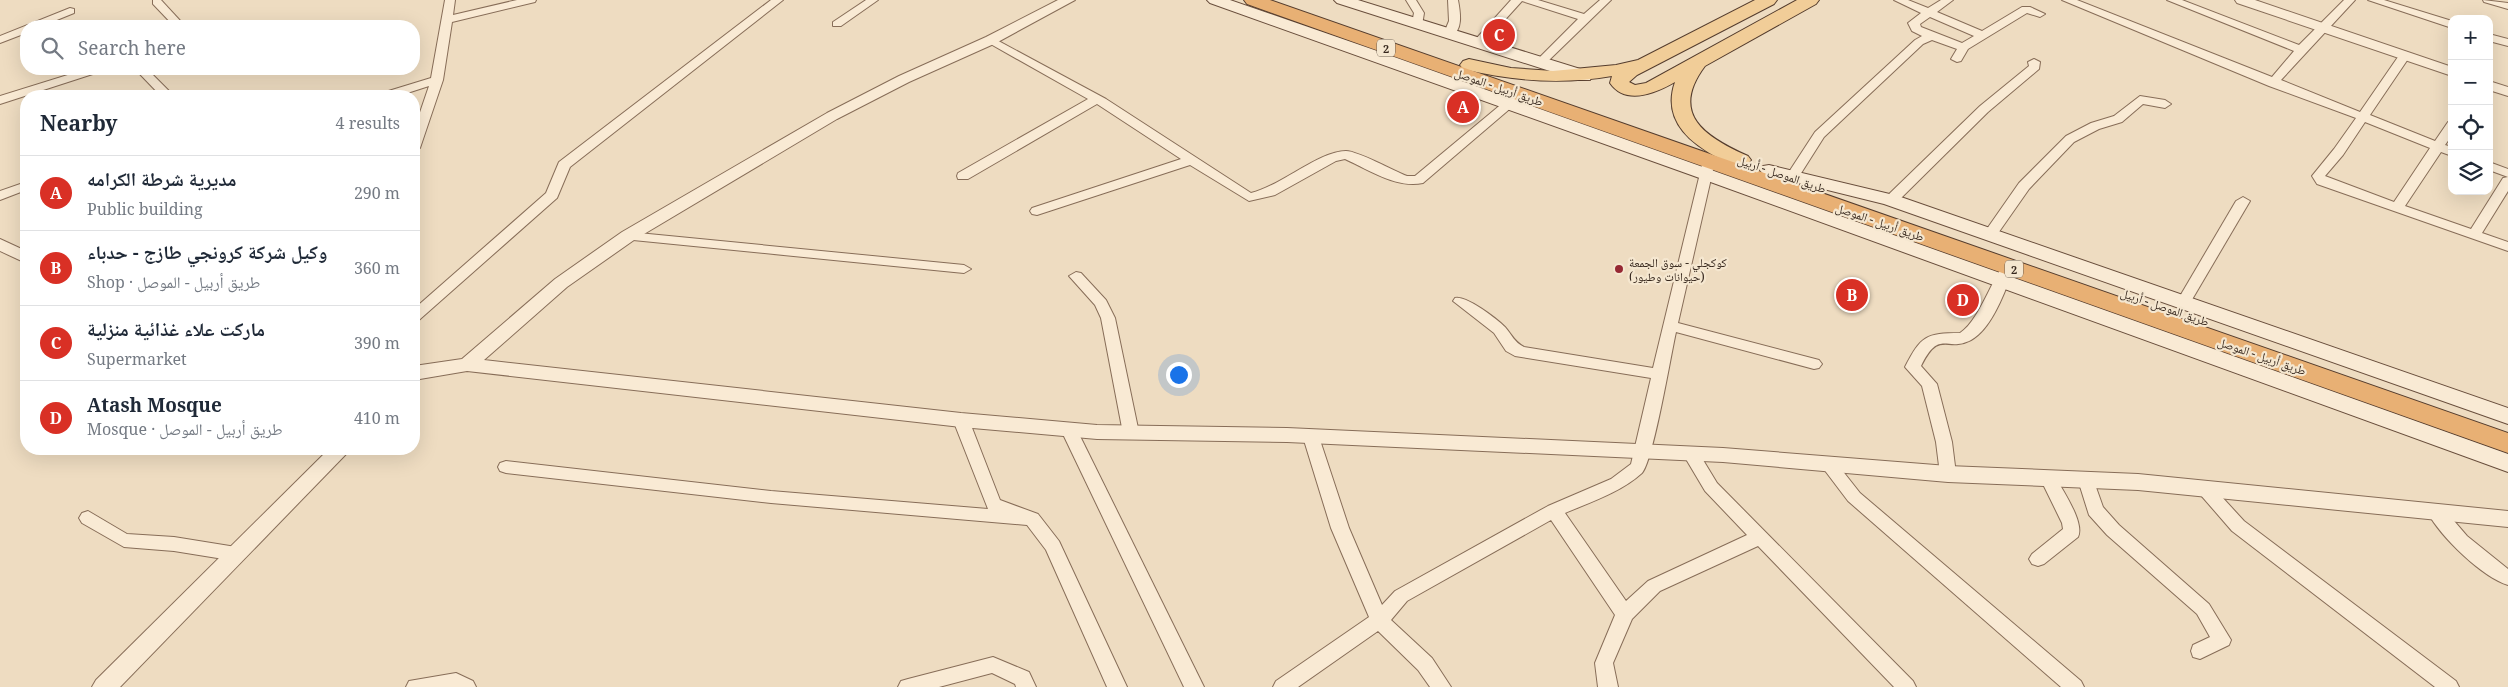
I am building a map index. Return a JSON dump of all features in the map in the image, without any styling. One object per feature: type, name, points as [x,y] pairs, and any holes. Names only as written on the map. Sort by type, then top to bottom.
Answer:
[{"type":"highway","name":"طريق أربيل - الموصل","points":[[1253,0],[1515,100],[2004,274],[2462,418],[2508,443]]},
{"type":"highway","name":"طريق الموصل - أربيل","points":[[1283,0],[1741,160],[2462,418],[2508,427]]},
{"type":"main road","points":[[1215,0],[1515,100]]},
{"type":"main road","points":[[1342,0],[1584,76]]},
{"type":"main road","points":[[1768,0],[1624,75],[1619,83],[1634,91],[1648,89],[1698,64],[1810,0]]},
{"type":"main road","points":[[1469,65],[1526,76],[1584,76],[1623,69],[1651,60]]},
{"type":"main road","points":[[1698,64],[1686,77],[1683,86],[1680,103],[1682,117],[1702,141],[1741,160]]},
{"type":"main road","points":[[1769,170],[1890,200],[2508,416]]},
{"type":"main road","points":[[2004,274],[2508,463]]},
{"type":"street","points":[[420,130],[437,80],[450,0]]},
{"type":"street","points":[[446,20],[531,0]]},
{"type":"street","points":[[420,312],[552,195],[564,165],[778,0]]},
{"type":"street","points":[[837,24],[873,0]]},
{"type":"street","points":[[467,365],[561,284],[628,236],[832,116],[1068,0]]},
{"type":"street","points":[[1411,0],[1419,13],[1418,24]]},
{"type":"street","points":[[1450,33],[1455,21],[1452,0]]},
{"type":"street","points":[[1478,42],[1517,0]]},
{"type":"street","points":[[1526,0],[1587,18]]},
{"type":"street","points":[[1541,62],[1568,34],[1606,0]]},
{"type":"street","points":[[1899,0],[1982,35]]},
{"type":"street","points":[[1948,0],[1914,23],[1916,29],[1963,47]]},
{"type":"street","points":[[2067,0],[2361,118],[2448,151]]},
{"type":"street","points":[[2172,0],[2301,50]]},
{"type":"street","points":[[2242,0],[2263,3],[2322,28],[2448,71]]},
{"type":"street","points":[[2274,83],[2301,50],[2350,0]]},
{"type":"street","points":[[2373,0],[2448,24]]},
{"type":"street","points":[[2488,0],[2508,6]]},
{"type":"street","points":[[157,2],[174,20]]},
{"type":"street","points":[[1957,58],[1963,47],[2026,9],[2040,14]]},
{"type":"street","points":[[48,20],[70,11]]},
{"type":"street","points":[[0,40],[20,32]]},
{"type":"street","points":[[1792,175],[1819,135],[1919,42],[1931,36]]},
{"type":"street","points":[[2493,38],[2508,43]]},
{"type":"street","points":[[990,40],[1097,99],[1249,197],[1270,192],[1332,158],[1346,155],[1404,180],[1418,180],[1515,100]]},
{"type":"street","points":[[2404,56],[2339,152],[2318,176],[2322,181],[2508,247]]},
{"type":"street","points":[[1890,200],[1984,109],[2034,67],[2034,62]]},
{"type":"street","points":[[32,90],[79,75]]},
{"type":"street","points":[[147,75],[162,90]]},
{"type":"street","points":[[405,90],[437,80]]},
{"type":"street","points":[[2493,86],[2508,92]]},
{"type":"street","points":[[0,100],[20,94]]},
{"type":"street","points":[[963,176],[1097,99]]},
{"type":"street","points":[[1989,236],[2024,186],[2070,139],[2094,126],[2118,119],[2140,100],[2166,104]]},
{"type":"street","points":[[2396,208],[2448,131]]},
{"type":"street","points":[[1037,211],[1191,160]]},
{"type":"street","points":[[2493,167],[2508,173]]},
{"type":"street","points":[[1283,687],[1379,620],[1401,596],[1554,511],[1617,483],[1638,466],[1644,452],[1660,374],[1709,168]]},
{"type":"street","points":[[2474,235],[2508,181]]},
{"type":"street","points":[[0,196],[20,188]]},
{"type":"street","points":[[2183,303],[2243,202]]},
{"type":"street","points":[[628,236],[964,268]]},
{"type":"street","points":[[0,244],[20,255]]},
{"type":"street","points":[[1948,474],[1944,442],[1929,384],[1913,367],[1926,345],[1941,337],[1956,340],[1968,335],[1994,303],[2004,274]]},
{"type":"street","points":[[1076,276],[1101,303],[1108,318],[1131,433]]},
{"type":"street","points":[[1460,301],[1499,330],[1511,347],[1520,352],[1660,374]]},
{"type":"street","points":[[1671,326],[1814,364]]},
{"type":"street","points":[[420,375],[467,365],[961,420],[1069,430],[1310,436],[1691,454],[1948,474],[2086,480],[2205,489],[2508,519]]},
{"type":"street","points":[[961,420],[993,504],[1032,519],[1053,546],[1118,687]]},
{"type":"street","points":[[1069,430],[1194,687]]},
{"type":"street","points":[[1310,436],[1340,528],[1379,620],[1425,664],[1440,687]]},
{"type":"street","points":[[1691,454],[1711,487],[1758,538],[1906,687]]},
{"type":"street","points":[[104,687],[335,455]]},
{"type":"street","points":[[1828,464],[1854,497],[2074,687]]},
{"type":"street","points":[[506,467],[772,497],[1032,519]]},
{"type":"street","points":[[2038,559],[2072,532],[2071,523],[2048,478]]},
{"type":"street","points":[[2086,480],[2095,510],[2113,530],[2203,609],[2222,640],[2200,651]]},
{"type":"street","points":[[2205,489],[2238,526],[2449,687]]},
{"type":"street","points":[[1554,511],[1625,614]]},
{"type":"street","points":[[2437,512],[2455,537],[2508,578]]},
{"type":"street","points":[[88,518],[124,540],[174,544],[236,554]]},
{"type":"street","points":[[1608,687],[1604,663],[1625,614],[1654,586],[1758,538]]},
{"type":"street","points":[[908,687],[992,665],[1022,678],[1026,687]]},
{"type":"street","points":[[416,687],[456,681],[466,687]]},
{"type":"place","name":"ماركت علاء غذائية منزلية","points":[[1499,35]]},
{"type":"place","name":"مديرية شرطة الكرامه","points":[[1463,107]]},
{"type":"place","name":"كوكجلي - سوق الجمعة (حيوانات وطيور)","points":[[1619,269]]},
{"type":"place","name":"وكيل شركة كرونجي طازج - حدباء","points":[[1852,295]]},
{"type":"place","name":"Atash Mosque","points":[[1963,300]]}]
